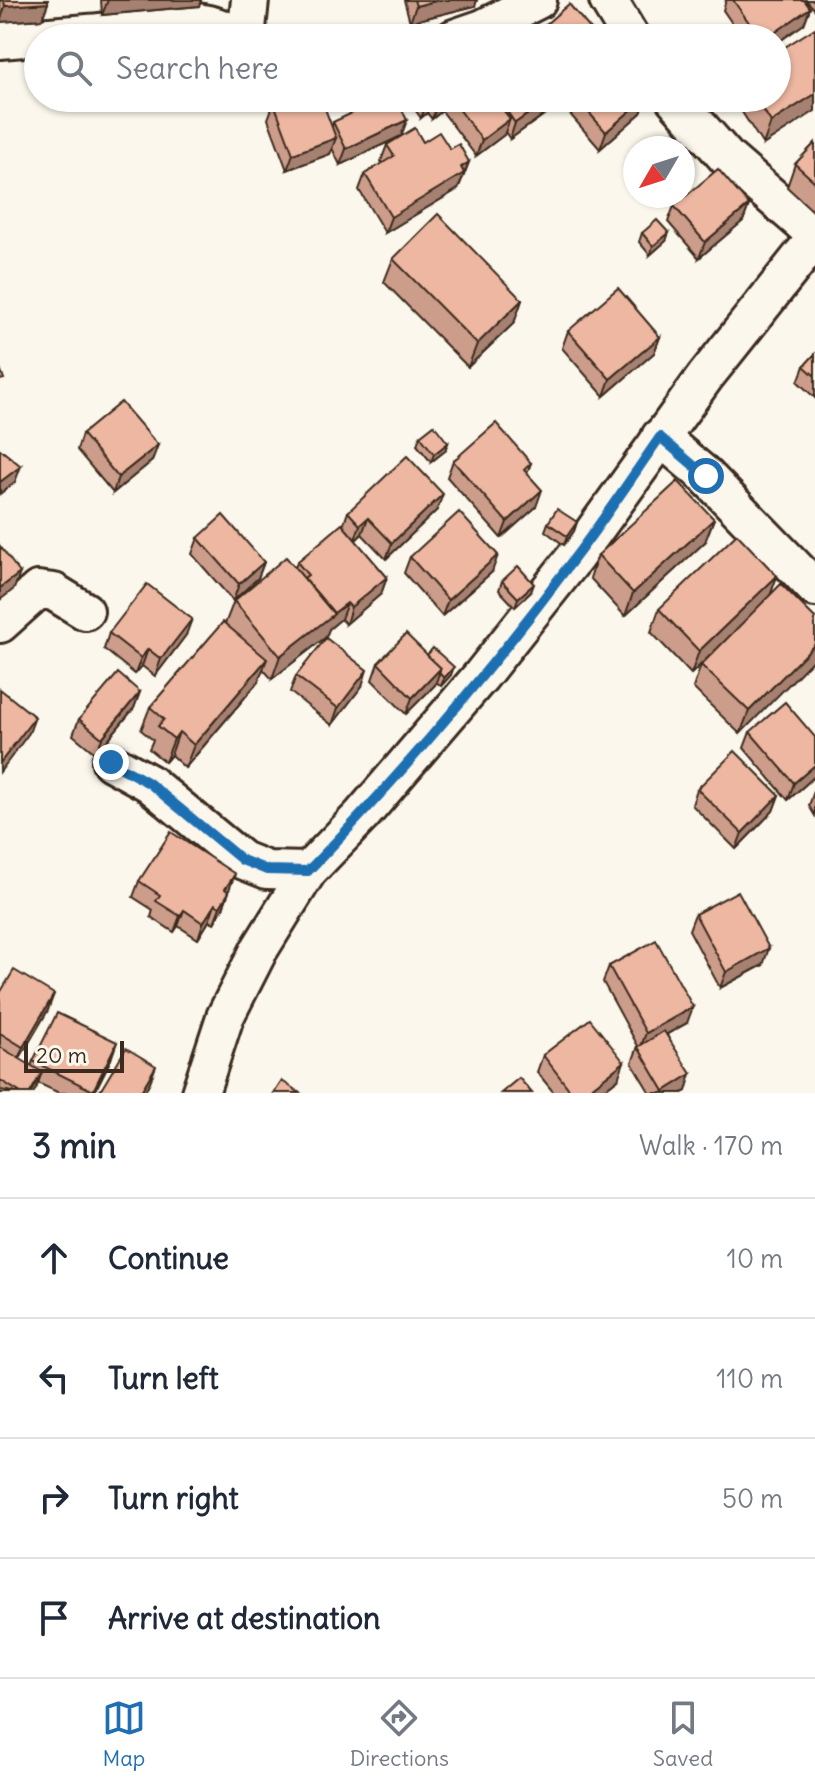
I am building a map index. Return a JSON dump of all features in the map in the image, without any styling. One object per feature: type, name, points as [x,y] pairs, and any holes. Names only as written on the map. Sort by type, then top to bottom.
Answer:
[{"type":"street","points":[[247,24],[250,0]]},
{"type":"street","points":[[491,24],[538,0]]},
{"type":"street","points":[[608,0],[623,24]]},
{"type":"street","points":[[149,24],[167,21],[212,24]]},
{"type":"street","points":[[0,40],[24,38]]},
{"type":"street","points":[[200,1093],[225,1017],[259,950],[308,871],[362,815],[481,676],[576,556],[660,437],[815,237],[728,159],[686,112]]},
{"type":"street","points":[[660,437],[706,476],[815,588]]},
{"type":"street","points":[[0,624],[38,590],[54,592],[85,611]]},
{"type":"street","points":[[111,762],[149,783],[242,860],[267,870],[308,871]]},
{"type":"building","points":[[4,0],[48,0],[48,3],[5,6]]},
{"type":"building","points":[[414,0],[439,0],[416,6]]},
{"type":"building","points":[[733,0],[804,0],[810,8],[787,24],[750,24]]},
{"type":"building","points":[[569,4],[586,24],[546,24]]},
{"type":"building","points":[[815,28],[815,94],[791,109],[791,43]]},
{"type":"building","points":[[277,112],[326,112],[336,138],[293,154]]},
{"type":"building","points":[[354,112],[403,112],[407,120],[346,149],[333,122]]},
{"type":"building","points":[[461,112],[505,112],[510,119],[482,140]]},
{"type":"building","points":[[508,112],[531,112],[515,123]]},
{"type":"building","points":[[588,112],[629,112],[606,132]]},
{"type":"building","points":[[765,112],[787,112],[771,122]]},
{"type":"building","points":[[415,128],[423,142],[439,132],[450,149],[459,144],[469,162],[461,167],[464,173],[391,217],[365,174],[394,156],[387,145]]},
{"type":"building","points":[[815,143],[815,182],[795,164]]},
{"type":"building","points":[[718,169],[749,205],[705,242],[676,208],[695,208],[695,188]]},
{"type":"building","points":[[438,214],[522,300],[477,344],[393,259]]},
{"type":"building","points":[[657,220],[669,233],[653,246],[642,233]]},
{"type":"building","points":[[618,288],[660,337],[610,379],[568,331]]},
{"type":"building","points":[[815,354],[815,376],[804,366]]},
{"type":"building","points":[[121,402],[158,445],[118,477],[82,434]]},
{"type":"building","points":[[496,423],[531,463],[524,470],[542,490],[507,522],[453,461]]},
{"type":"building","points":[[434,425],[448,443],[434,454],[420,436]]},
{"type":"building","points":[[0,449],[21,466],[0,482]]},
{"type":"building","points":[[407,456],[443,494],[392,543],[368,518],[360,525],[348,512]]},
{"type":"building","points":[[678,481],[714,519],[633,593],[598,555]]},
{"type":"building","points":[[557,509],[577,522],[567,536],[548,523]]},
{"type":"building","points":[[459,512],[498,555],[448,600],[410,557]]},
{"type":"building","points":[[223,515],[264,562],[239,584],[198,538]]},
{"type":"building","points":[[342,524],[387,577],[351,607],[347,603],[334,613],[304,578],[308,575],[297,562]]},
{"type":"building","points":[[737,534],[777,576],[699,651],[659,609]]},
{"type":"building","points":[[0,546],[20,573],[0,588]]},
{"type":"building","points":[[286,557],[334,614],[280,656],[234,601]]},
{"type":"building","points":[[518,566],[534,584],[518,598],[502,581]]},
{"type":"building","points":[[147,584],[192,619],[161,659],[148,649],[141,658],[109,633]]},
{"type":"building","points":[[781,584],[815,618],[815,644],[749,711],[701,665]]},
{"type":"building","points":[[223,622],[267,659],[194,745],[179,732],[174,739],[158,726],[164,719],[150,707]]},
{"type":"building","points":[[406,634],[441,668],[412,698],[378,663]]},
{"type":"building","points":[[326,638],[367,670],[338,708],[296,676]]},
{"type":"building","points":[[433,648],[454,667],[444,678],[439,673],[441,668],[427,655]]},
{"type":"building","points":[[118,673],[140,692],[102,738],[79,719]]},
{"type":"building","points":[[0,689],[35,717],[0,763]]},
{"type":"building","points":[[785,702],[815,737],[815,765],[794,783],[750,732]]},
{"type":"building","points":[[735,751],[779,795],[742,833],[697,789]]},
{"type":"building","points":[[171,832],[235,874],[225,889],[229,892],[220,907],[215,904],[203,923],[184,910],[180,916],[156,901],[160,895],[139,881]]},
{"type":"building","points":[[738,891],[769,948],[726,972],[695,914]]},
{"type":"building","points":[[656,940],[693,1007],[646,1033],[609,966]]},
{"type":"building","points":[[14,970],[54,994],[23,1047],[0,1033],[0,993]]},
{"type":"building","points":[[57,1013],[117,1042],[93,1091],[33,1061]]},
{"type":"building","points":[[590,1019],[624,1062],[585,1093],[572,1093],[543,1055]]},
{"type":"building","points":[[664,1031],[691,1074],[664,1091],[638,1047]]},
{"type":"building","points":[[0,1047],[42,1072],[30,1093],[21,1093],[0,1080]]},
{"type":"building","points":[[126,1048],[156,1066],[140,1093],[99,1093]]},
{"type":"building","points":[[519,1078],[532,1093],[501,1093]]},
{"type":"building","points":[[282,1081],[300,1093],[274,1093]]},
{"type":"route","points":[[111,762],[149,783],[242,860],[267,870],[308,871],[362,815],[481,676],[576,556],[660,437],[706,476]]}]
